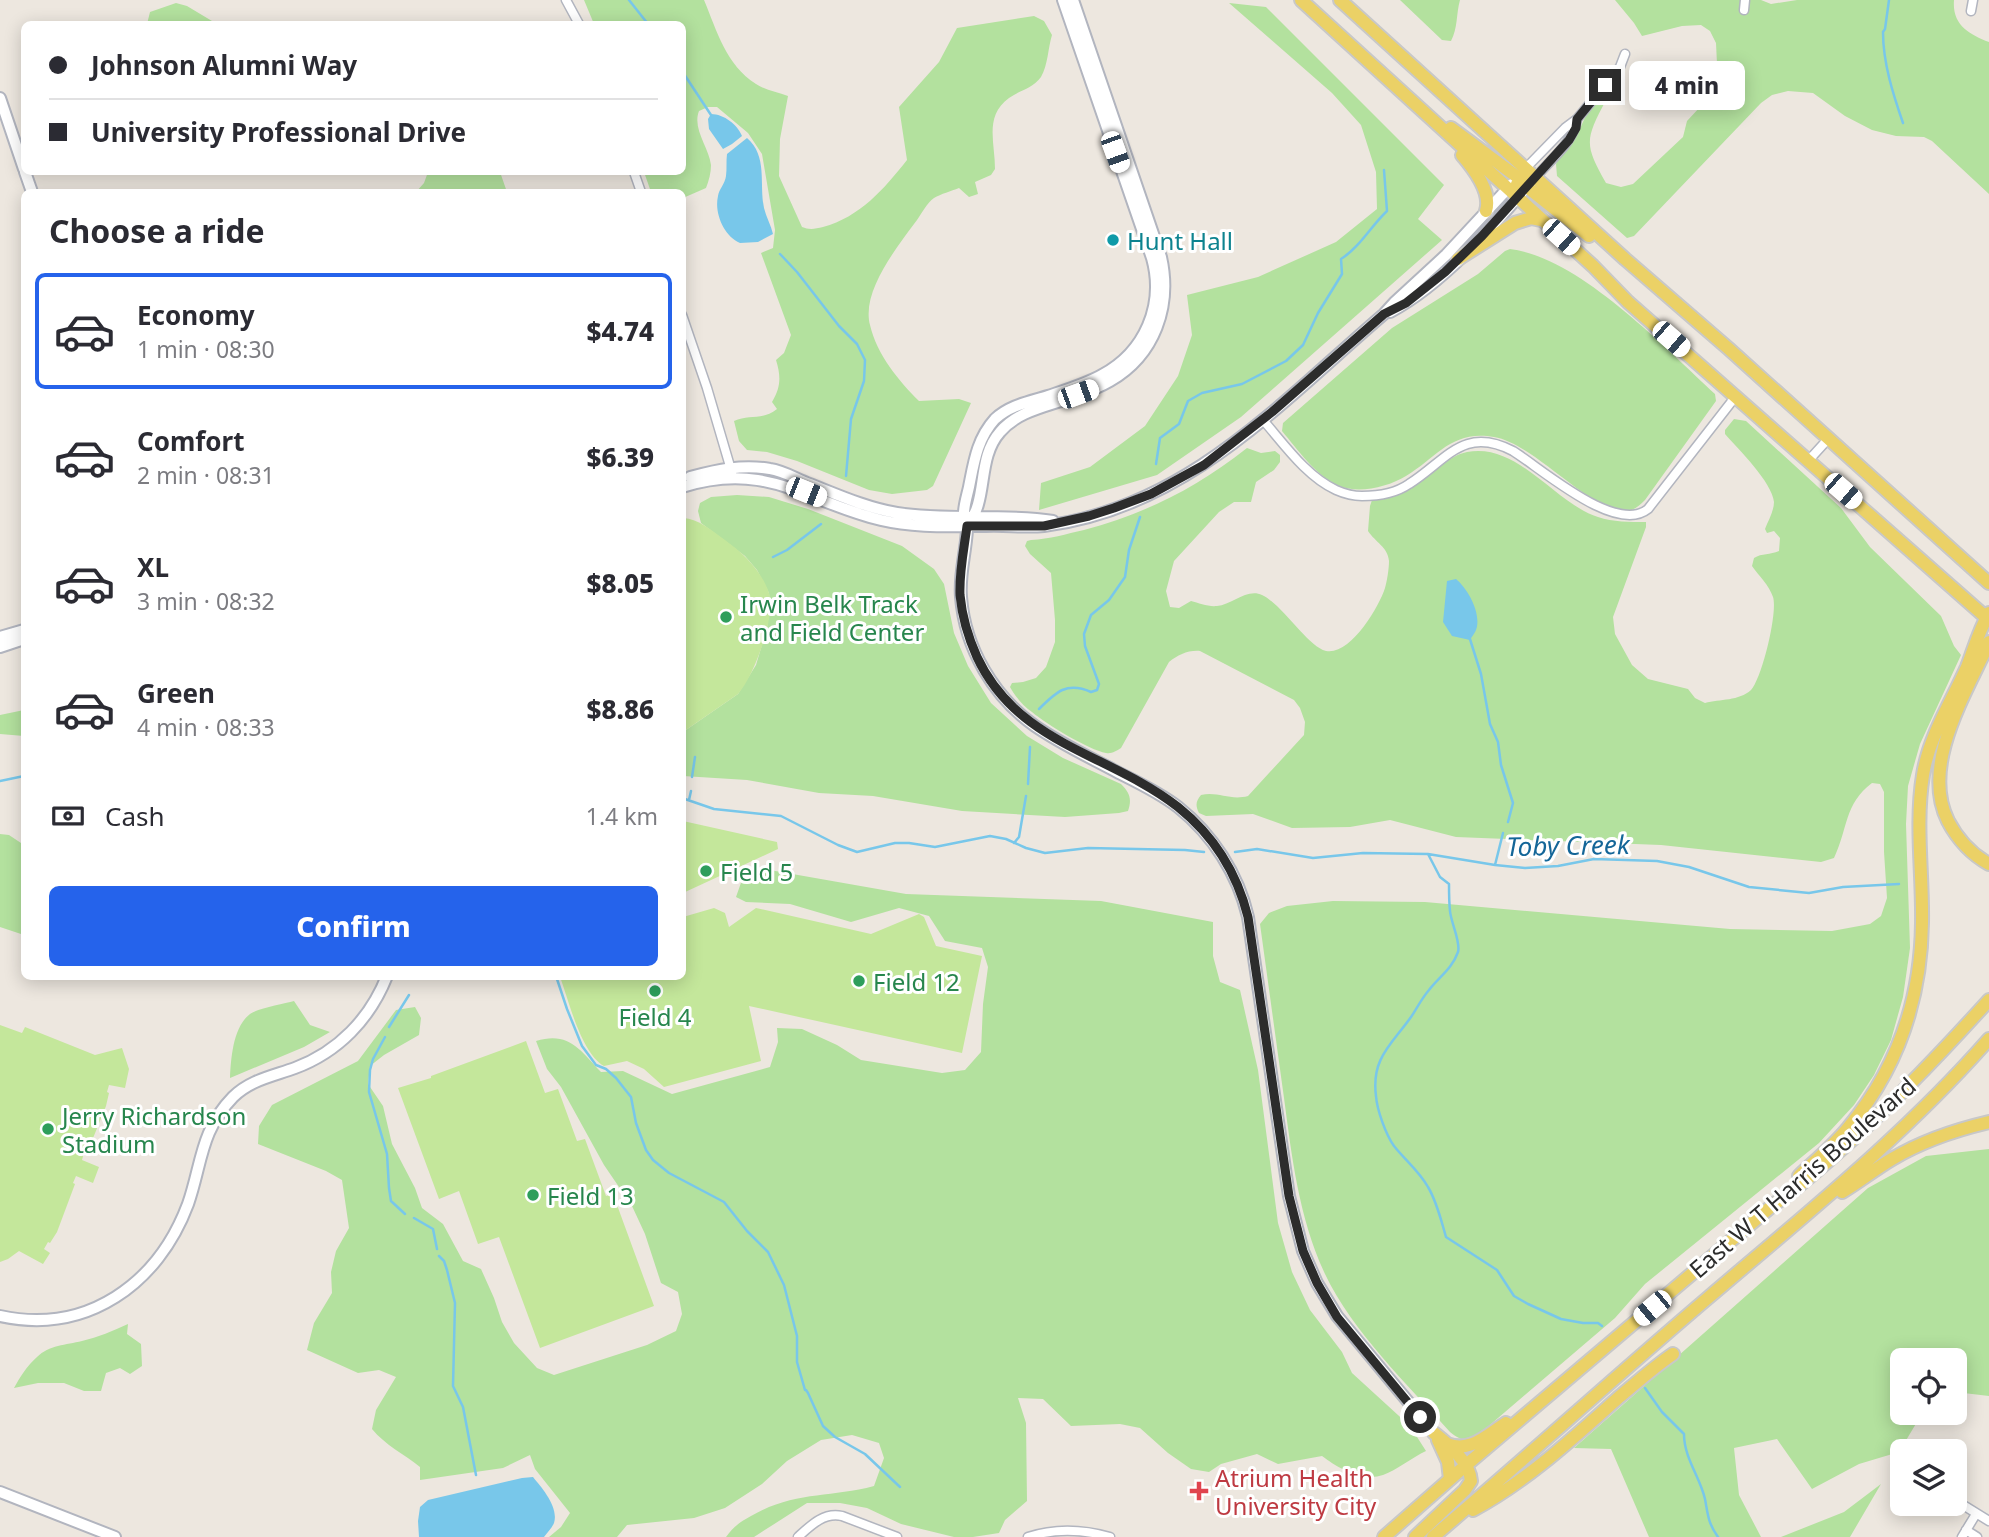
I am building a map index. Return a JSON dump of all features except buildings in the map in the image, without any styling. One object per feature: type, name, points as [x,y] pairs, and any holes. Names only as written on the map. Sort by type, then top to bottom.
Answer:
[{"type":"main road","points":[[1301,0],[1593,266],[1628,302],[1988,617],[1933,740],[1923,772],[1919,810],[1922,923],[1920,953],[1913,1005],[1898,1050],[1866,1106],[1773,1206]]},
{"type":"main road","points":[[1340,0],[1602,247],[1625,259],[1729,349],[1989,583]]},
{"type":"main road","points":[[1401,91],[1527,177]]},
{"type":"main road","points":[[1440,127],[1481,182],[1488,200],[1486,211]]},
{"type":"main road","points":[[1512,193],[1527,177]]},
{"type":"main road","points":[[1458,259],[1524,220],[1533,218],[1545,223]]},
{"type":"main road","points":[[1989,642],[1945,746],[1939,784],[1943,808],[1953,830],[1962,843],[1989,864]]},
{"type":"main road","points":[[1976,670],[1989,660]]},
{"type":"main road","name":"East W T Harris Boulevard","points":[[1389,1534],[1465,1466],[1773,1206],[1797,1189],[1930,1065],[1989,1000]]},
{"type":"main road","name":"East W T Harris Boulevard","points":[[1433,1537],[1855,1172],[1934,1099],[1989,1039]]},
{"type":"main road","points":[[1809,1212],[1905,1152],[1950,1133],[1989,1122]]},
{"type":"main road","points":[[1454,1520],[1495,1498],[1529,1475],[1673,1354]]},
{"type":"main road","points":[[1447,1444],[1460,1447],[1472,1445],[1531,1411]]},
{"type":"main road","points":[[1415,1537],[1468,1487],[1472,1478],[1447,1444],[1434,1433]]},
{"type":"main road","points":[[1434,1433],[1448,1462],[1450,1479]]},
{"type":"street","points":[[566,0],[577,21]]},
{"type":"street","points":[[969,520],[965,508],[979,443],[994,421],[1014,406],[1096,378],[1115,368],[1129,356],[1143,337],[1155,305],[1156,284],[1152,258],[1063,0]]},
{"type":"street","points":[[1073,0],[1161,257],[1165,286],[1163,311],[1148,346],[1122,373],[1099,387],[1019,416],[999,432],[987,454],[969,520],[961,571],[961,606],[971,643],[983,669],[993,685],[1017,711],[1038,728],[1176,806],[1203,830],[1222,855],[1244,901],[1250,926],[1289,1196],[1303,1251],[1317,1283],[1337,1317],[1434,1433]]},
{"type":"street","points":[[1744,10],[1745,0]]},
{"type":"street","points":[[1971,11],[1973,0]]},
{"type":"street","points":[[1527,177],[1565,128],[1577,119],[1620,67],[1625,54]]},
{"type":"street","points":[[0,98],[21,158]]},
{"type":"street","points":[[686,479],[731,473],[786,486],[882,520],[946,527],[969,520],[1037,526],[1114,508],[1162,489],[1204,465],[1263,420],[1384,314],[1446,255],[1486,211],[1512,193]]},
{"type":"street","points":[[1384,314],[1406,303],[1458,259],[1512,193]]},
{"type":"street","points":[[686,328],[731,473]]},
{"type":"street","points":[[1263,420],[1308,470],[1345,494],[1375,495],[1404,488],[1453,450],[1471,443],[1483,442],[1498,444],[1513,451],[1596,506],[1630,516],[1648,509],[1735,396]]},
{"type":"street","points":[[1808,461],[1829,438]]},
{"type":"street","points":[[686,486],[731,473]]},
{"type":"street","points":[[0,637],[21,631]]},
{"type":"street","points":[[0,647],[21,640]]},
{"type":"street","points":[[0,1316],[34,1320],[74,1315],[111,1300],[142,1278],[157,1262],[176,1232],[192,1191],[208,1132],[224,1107],[237,1093],[254,1082],[305,1064],[336,1045],[368,1012],[385,980]]},
{"type":"street","points":[[0,1492],[115,1537]]},
{"type":"street","points":[[1967,1508],[1989,1521]]},
{"type":"street","points":[[798,1537],[821,1518],[833,1514],[897,1537]]},
{"type":"street","points":[[1976,1514],[1964,1534],[1977,1537]]},
{"type":"street","points":[[1028,1537],[1063,1530],[1085,1531],[1110,1537]]},
{"type":"green space","points":[[584,0],[704,0],[718,35],[737,67],[760,86],[788,96],[780,139],[779,176],[802,227],[810,229],[836,222],[860,209],[907,160],[899,107],[939,62],[957,28],[1034,16],[1044,21],[1052,35],[1041,77],[1030,87],[1009,98],[996,113],[993,130],[995,169],[991,175],[975,182],[978,194],[969,197],[959,188],[931,200],[891,256],[871,298],[869,312],[873,336],[890,367],[911,393],[919,401],[959,399],[971,403],[933,486],[927,490],[892,494],[869,490],[797,461],[767,452],[747,450],[739,441],[734,421],[766,415],[777,409],[772,402],[779,381],[776,360],[784,353],[791,335],[761,253],[773,248],[775,230],[762,154],[748,133],[717,107],[708,107],[699,111],[697,118],[711,165],[706,188],[686,197],[686,189],[650,189],[645,175],[686,175],[686,21],[593,21]]},
{"type":"green space","points":[[1400,0],[1460,0],[1451,41],[1442,40]]},
{"type":"green space","points":[[1615,0],[1761,0],[1771,4],[1797,0],[1954,0],[1956,16],[1963,27],[1989,42],[1989,194],[1932,141],[1924,137],[1896,136],[1872,130],[1845,116],[1813,93],[1788,91],[1772,95],[1761,103],[1634,236],[1627,238],[1557,176],[1556,164],[1560,155],[1577,135],[1588,111],[1602,95],[1606,100],[1594,124],[1590,142],[1594,159],[1606,183],[1621,187],[1633,184],[1683,137],[1687,121],[1700,107],[1717,64],[1716,43],[1710,31],[1701,25],[1682,26],[1642,36]]},
{"type":"green space","points":[[176,3],[187,6],[212,21],[148,21],[150,12]]},
{"type":"green space","points":[[1229,3],[1266,7],[1444,185],[1418,219],[1442,240],[1241,417],[1157,475],[1039,510],[1041,483],[1090,467],[1145,426],[1178,376],[1192,335],[1187,295],[1258,277],[1336,242],[1377,209],[1376,172],[1361,125],[1332,93]]},
{"type":"green space","points":[[427,175],[501,175],[506,189],[419,189]]},
{"type":"green space","points":[[1510,249],[1537,256],[1592,286],[1620,307],[1715,394],[1716,401],[1645,500],[1627,511],[1613,509],[1597,502],[1527,452],[1494,437],[1467,437],[1456,441],[1406,476],[1373,488],[1339,486],[1322,475],[1282,431],[1283,423],[1392,328],[1478,274]]},
{"type":"green space","points":[[1734,419],[1746,421],[1841,508],[1870,547],[1941,616],[1954,646],[1961,655],[1920,744],[1908,786],[1906,824],[1910,948],[1903,997],[1891,1040],[1874,1075],[1854,1105],[1819,1143],[1645,1284],[1615,1318],[1477,1436],[1463,1439],[1450,1432],[1365,1337],[1336,1295],[1316,1253],[1303,1210],[1294,1165],[1260,924],[1269,913],[1287,906],[1333,901],[1425,902],[1730,929],[1832,931],[1870,924],[1881,916],[1887,898],[1884,792],[1880,784],[1872,783],[1863,791],[1851,808],[1834,858],[1821,862],[1661,845],[1456,837],[1390,820],[1350,827],[1292,828],[1253,814],[1206,816],[1199,813],[1197,808],[1201,795],[1248,796],[1304,735],[1305,722],[1300,708],[1294,700],[1200,651],[1191,651],[1169,662],[1121,748],[1106,753],[1068,736],[1029,710],[1010,687],[1012,683],[1036,678],[1046,667],[1055,642],[1051,573],[1025,546],[1027,541],[1084,530],[1150,507],[1190,487],[1247,448],[1261,453],[1275,451],[1280,455],[1280,462],[1274,470],[1256,482],[1251,502],[1234,502],[1219,512],[1174,561],[1166,591],[1170,607],[1179,608],[1191,601],[1217,606],[1256,593],[1270,600],[1319,648],[1335,651],[1354,638],[1370,618],[1386,585],[1388,556],[1368,531],[1372,500],[1417,483],[1460,454],[1485,451],[1519,464],[1582,510],[1616,521],[1646,522],[1613,617],[1615,634],[1632,665],[1648,679],[1688,689],[1695,698],[1705,703],[1729,699],[1751,690],[1764,659],[1771,630],[1773,597],[1752,566],[1754,558],[1779,551],[1780,538],[1774,531],[1767,533],[1765,529],[1774,502],[1772,494],[1754,466],[1725,434]]},
{"type":"green space","points":[[711,497],[769,497],[808,509],[902,546],[934,569],[944,584],[954,633],[968,666],[991,703],[1027,736],[1063,758],[1121,784],[1129,796],[1128,811],[1065,817],[962,811],[873,796],[819,793],[747,780],[686,776],[686,730],[738,694],[756,665],[767,628],[770,606],[769,593],[757,570],[745,556],[701,523],[698,511],[700,503]]},
{"type":"green space","name":"Irwin Belk Track and Field Center","points":[[686,519],[705,526],[732,545],[757,570],[769,593],[769,616],[762,646],[751,674],[738,694],[686,730]]},
{"type":"green space","points":[[21,711],[21,736],[0,734],[0,715]]},
{"type":"green space","name":"Field 5","points":[[686,822],[777,842],[778,849],[686,892]]},
{"type":"green space","points":[[0,834],[9,835],[21,843],[21,934],[0,927]]},
{"type":"green space","points":[[764,869],[906,894],[1101,901],[1213,922],[1213,956],[1220,982],[1240,990],[1258,1070],[1278,1223],[1292,1272],[1310,1310],[1342,1352],[1352,1373],[1410,1426],[1426,1451],[1388,1473],[1375,1477],[1351,1473],[1322,1456],[1278,1464],[1257,1454],[1221,1464],[1209,1472],[1191,1469],[1140,1428],[1120,1424],[1071,1426],[1043,1399],[1018,1398],[1026,1423],[1027,1501],[1005,1520],[999,1533],[973,1537],[954,1537],[901,1524],[867,1508],[840,1503],[807,1503],[754,1537],[726,1537],[743,1520],[782,1502],[874,1486],[884,1458],[879,1443],[852,1435],[821,1440],[787,1461],[762,1484],[725,1508],[694,1518],[627,1525],[617,1537],[549,1537],[561,1527],[570,1513],[535,1469],[530,1455],[503,1468],[420,1480],[420,1467],[372,1429],[376,1410],[396,1377],[379,1370],[358,1373],[307,1350],[314,1323],[332,1293],[331,1272],[336,1251],[349,1228],[342,1180],[258,1144],[259,1126],[272,1105],[358,1061],[396,1010],[415,1007],[421,1018],[419,1035],[370,1066],[368,1084],[383,1106],[392,1144],[415,1188],[422,1208],[443,1224],[463,1261],[481,1269],[502,1322],[514,1343],[537,1368],[554,1375],[647,1345],[676,1331],[682,1314],[678,1292],[661,1283],[645,1234],[632,1206],[604,1165],[561,1087],[547,1069],[536,1041],[566,1041],[580,1050],[601,1072],[623,1071],[672,1094],[770,1067],[778,1042],[777,1028],[802,1029],[837,1045],[861,1060],[942,1073],[965,1070],[981,1052],[988,967],[982,948],[945,941],[929,916],[899,908],[851,922],[790,904],[746,902],[736,897],[743,877]]},
{"type":"green space","points":[[714,908],[725,913],[729,927],[756,908],[871,934],[919,914],[924,917],[936,946],[982,956],[962,1053],[749,1006],[761,1061],[664,1087],[644,1069],[627,1061],[604,1066],[582,1038],[561,980],[686,980],[686,916]]},
{"type":"green space","points":[[294,1001],[310,1025],[330,1032],[304,1047],[230,1078],[234,1043],[244,1020],[259,1010]]},
{"type":"green space","name":"Jerry Richardson Stadium","points":[[0,1025],[22,1033],[25,1027],[95,1055],[122,1048],[129,1069],[125,1088],[109,1085],[106,1106],[87,1153],[84,1153],[82,1160],[99,1167],[93,1183],[76,1176],[57,1232],[44,1249],[50,1253],[43,1264],[19,1251],[0,1262]]},
{"type":"green space","name":"Field 13","points":[[526,1041],[545,1093],[558,1089],[577,1141],[585,1139],[606,1196],[613,1194],[654,1306],[540,1348],[499,1237],[478,1244],[459,1191],[439,1199],[398,1088]]},
{"type":"green space","points":[[1989,1149],[1989,1396],[1967,1393],[1967,1348],[1890,1348],[1890,1425],[1915,1425],[1907,1439],[1890,1439],[1890,1455],[1859,1464],[1812,1489],[1777,1439],[1734,1448],[1739,1495],[1761,1537],[1649,1537],[1611,1449],[1574,1448],[1868,1188],[1926,1156]]},
{"type":"green space","points":[[128,1324],[127,1334],[141,1344],[142,1366],[130,1374],[120,1368],[106,1373],[101,1391],[84,1391],[64,1383],[38,1383],[14,1388],[30,1364],[47,1350],[94,1338]]},
{"type":"green space","points":[[1881,1484],[1850,1537],[1781,1537],[1844,1512]]},
{"type":"water","points":[[711,114],[730,121],[742,136],[723,149],[709,129],[708,119]]},
{"type":"water","points":[[747,138],[758,153],[764,208],[773,234],[758,242],[740,243],[725,230],[717,203],[726,176],[727,154]]},
{"type":"water","points":[[1456,579],[1469,595],[1477,617],[1476,631],[1470,640],[1452,636],[1443,622],[1447,581]]},
{"type":"water","points":[[533,1477],[549,1498],[554,1511],[554,1523],[544,1537],[419,1537],[420,1507],[428,1500]]},
{"type":"waterway","points":[[629,0],[646,21]]},
{"type":"waterway","points":[[1889,0],[1883,32],[1885,55],[1892,90],[1903,123]]},
{"type":"waterway","points":[[686,77],[711,115]]},
{"type":"waterway","points":[[1156,464],[1160,438],[1179,424],[1188,401],[1202,393],[1242,384],[1286,361],[1303,345],[1318,313],[1342,274],[1341,259],[1354,249],[1387,211],[1384,170]]},
{"type":"waterway","points":[[780,254],[857,344],[865,360],[864,381],[851,419],[846,476]]},
{"type":"waterway","points":[[1039,709],[1068,688],[1091,692],[1097,690],[1099,684],[1085,646],[1084,634],[1091,615],[1109,600],[1125,577],[1129,550],[1140,517]]},
{"type":"waterway","points":[[773,557],[787,550],[821,524]]},
{"type":"waterway","points":[[1469,636],[1481,674],[1490,724],[1498,742],[1501,765],[1513,803],[1508,822]]},
{"type":"waterway","points":[[1028,784],[1030,747]]},
{"type":"waterway","points":[[692,777],[695,757]]},
{"type":"waterway","name":"Toby Creek","points":[[0,781],[21,777]]},
{"type":"waterway","points":[[689,800],[691,791]]},
{"type":"waterway","points":[[1014,843],[1019,837],[1026,796]]},
{"type":"waterway","name":"Toby Creek","points":[[686,799],[714,809],[781,816],[857,852],[895,843],[935,847],[990,836],[1045,853],[1088,848],[1204,852]]},
{"type":"waterway","points":[[1495,865],[1503,833]]},
{"type":"waterway","name":"Toby Creek","points":[[1235,852],[1257,849],[1313,858],[1363,853],[1428,854],[1525,868],[1558,866],[1594,859],[1657,861],[1689,867],[1749,887],[1809,893],[1843,887],[1899,884]]},
{"type":"waterway","points":[[1428,854],[1440,877],[1449,884],[1450,911],[1458,952],[1426,993],[1380,1061],[1375,1083],[1382,1122],[1394,1146],[1428,1187],[1446,1237],[1497,1270],[1514,1296],[1528,1304],[1561,1319],[1598,1323],[1602,1326]]},
{"type":"waterway","points":[[557,980],[582,1046],[596,1065],[616,1078],[631,1097],[636,1123],[646,1150],[653,1160],[669,1173],[724,1202],[768,1252],[784,1285],[797,1336],[797,1362],[805,1390],[823,1426],[835,1437],[865,1454],[900,1487]]},
{"type":"waterway","points":[[389,1027],[409,995]]},
{"type":"waterway","points":[[385,1037],[373,1059],[369,1092],[387,1154],[391,1201],[405,1214]]},
{"type":"waterway","points":[[414,1218],[433,1229],[437,1249]]},
{"type":"waterway","points":[[439,1256],[444,1261],[455,1303],[453,1386],[463,1407],[476,1475]]},
{"type":"waterway","points":[[1645,1388],[1662,1412],[1684,1434],[1687,1451],[1703,1491],[1710,1523],[1718,1537]]},
{"type":"place","name":"Hunt Hall","points":[[1113,240]]},
{"type":"place","name":"Irwin Belk Track and Field Center","points":[[726,617]]},
{"type":"place","name":"Field 5","points":[[706,871]]},
{"type":"place","name":"Field 12","points":[[859,981]]},
{"type":"place","name":"Field 4","points":[[655,991]]},
{"type":"place","name":"Jerry Richardson Stadium","points":[[48,1129]]},
{"type":"place","name":"Field 13","points":[[533,1195]]},
{"type":"place","name":"Atrium Health University City","points":[[1199,1491]]},
{"type":"route","points":[[1420,1417],[1337,1317],[1317,1283],[1303,1251],[1289,1196],[1248,917],[1228,864],[1203,830],[1176,806],[1045,732],[1023,716],[993,685],[975,653],[961,606],[961,571],[967,526],[1044,526],[1075,519],[1151,494],[1215,458],[1384,314],[1406,303],[1458,259],[1569,140],[1576,128],[1577,119],[1605,85]]}]
